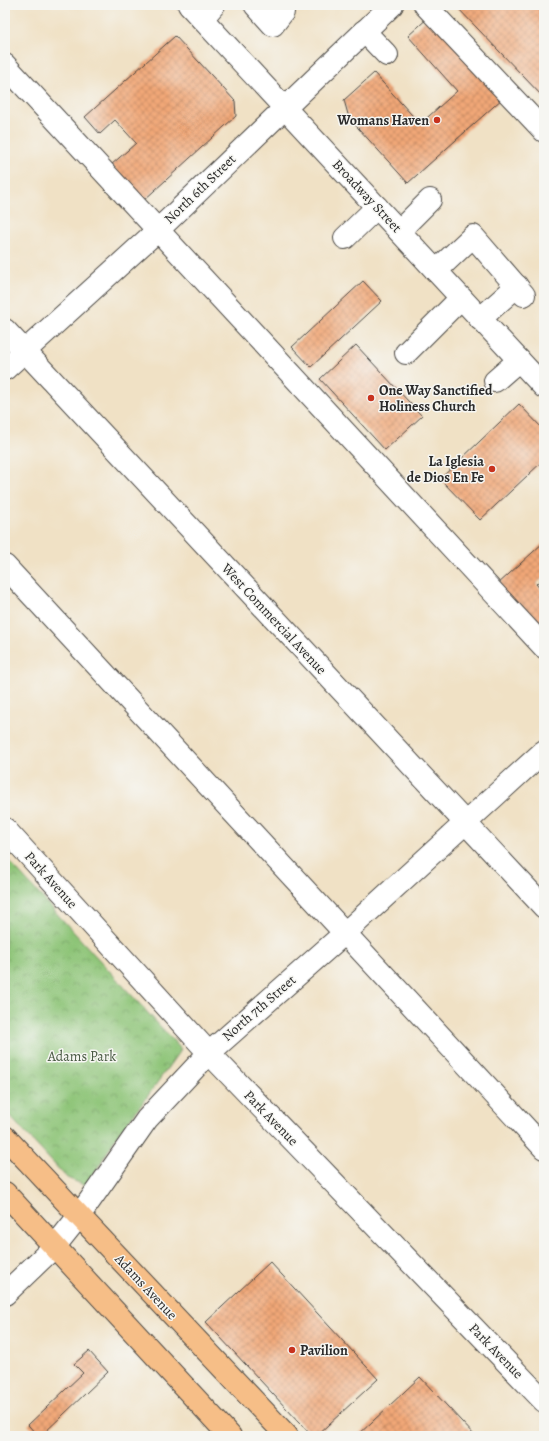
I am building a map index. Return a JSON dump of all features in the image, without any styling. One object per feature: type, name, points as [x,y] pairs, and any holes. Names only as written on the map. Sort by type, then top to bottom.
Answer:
[{"type":"main road","name":"Adams Avenue","points":[[5,1137],[286,1436]]},
{"type":"main road","points":[[5,1193],[230,1436]]},
{"type":"street","points":[[255,5],[273,26],[283,12]]},
{"type":"street","name":"North 6th Street","points":[[5,369],[158,230],[284,107],[392,5]]},
{"type":"street","points":[[425,5],[544,131]]},
{"type":"street","name":"Broadway Street","points":[[202,10],[284,107],[544,387]]},
{"type":"street","points":[[364,31],[387,55]]},
{"type":"street","points":[[5,65],[544,647]]},
{"type":"street","points":[[398,231],[430,200]]},
{"type":"street","points":[[345,238],[377,207]]},
{"type":"street","points":[[436,271],[473,236],[520,290],[480,319]]},
{"type":"street","points":[[406,353],[461,298]]},
{"type":"street","name":"West Commercial Avenue","points":[[5,330],[544,908]]},
{"type":"street","points":[[495,381],[519,360]]},
{"type":"street","points":[[5,566],[346,932],[544,1148]]},
{"type":"street","name":"North 7th Street","points":[[5,1294],[55,1246],[79,1216],[147,1119],[209,1053],[465,825],[544,751]]},
{"type":"street","name":"Park Avenue","points":[[5,829],[209,1053],[544,1401]]},
{"type":"green space","name":"Adams Park","points":[[5,857],[181,1049],[142,1104],[118,1134],[87,1186],[67,1178],[5,1111]]},
{"type":"building","points":[[455,5],[544,5],[544,98]]},
{"type":"building","points":[[430,16],[503,98],[408,183],[349,118],[344,100],[374,73],[420,124],[457,91],[408,36]]},
{"type":"building","points":[[175,36],[235,101],[236,116],[143,201],[111,165],[136,143],[115,120],[100,134],[85,117]]},
{"type":"building","points":[[363,281],[382,301],[311,367],[292,347]]},
{"type":"building","name":"One Way Sanctified Holiness Church","points":[[356,345],[422,416],[385,450],[320,379]]},
{"type":"building","name":"La Iglesia de Dios En Fe","points":[[519,404],[544,430],[544,460],[480,520],[440,479]]},
{"type":"building","points":[[544,542],[544,577],[536,584],[544,593],[544,637],[497,585]]},
{"type":"building","name":"Pavilion","points":[[270,1262],[378,1379],[316,1436],[312,1436],[206,1322]]},
{"type":"building","points":[[89,1351],[108,1372],[41,1436],[38,1436],[28,1425],[83,1373],[74,1364]]},
{"type":"building","points":[[420,1377],[475,1436],[357,1436]]},
{"type":"place","name":"Womans Haven","points":[[437,120]]},
{"type":"place","name":"One Way Sanctified Holiness Church","points":[[371,398]]},
{"type":"place","name":"La Iglesia de Dios En Fe","points":[[492,469]]},
{"type":"place","name":"Pavilion","points":[[292,1350]]}]
